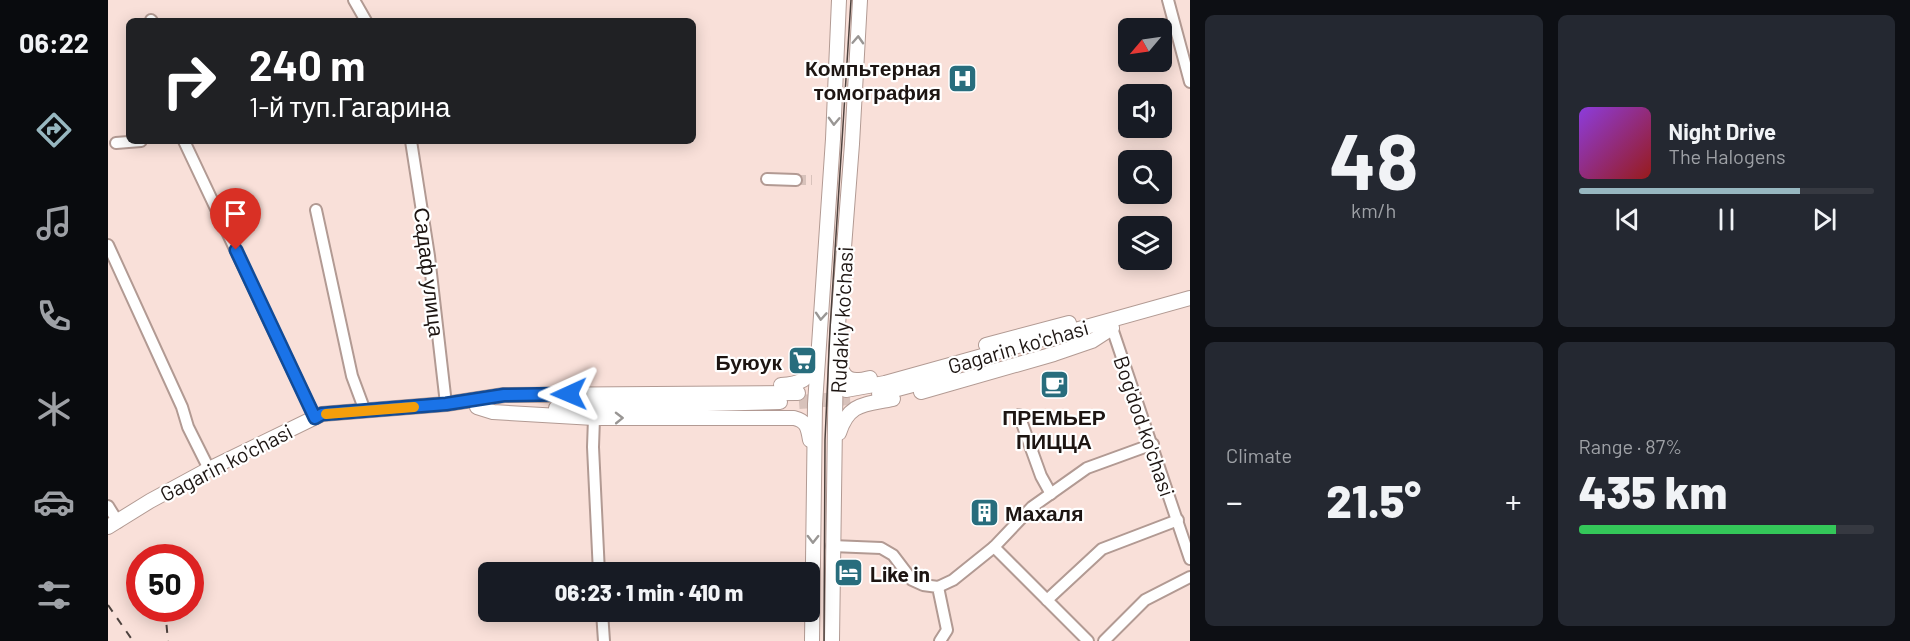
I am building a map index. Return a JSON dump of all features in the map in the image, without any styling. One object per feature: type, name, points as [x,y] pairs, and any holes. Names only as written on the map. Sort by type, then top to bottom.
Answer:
[{"type":"main road","name":"Rudakiy ko'chasi","points":[[812,641],[814,467],[819,348],[833,139],[839,0]]},
{"type":"main road","name":"Rudakiy ko'chasi","points":[[832,641],[832,507],[836,351],[860,0]]},
{"type":"main road","points":[[828,222],[846,224]]},
{"type":"main road","name":"Gagarin ko'chasi","points":[[848,394],[903,388],[1190,298]]},
{"type":"main road","name":"Gagarin ko'chasi","points":[[1111,324],[1190,306]]},
{"type":"main road","points":[[836,351],[843,374],[849,379],[858,381],[1085,319],[1111,324]]},
{"type":"main road","points":[[834,450],[845,418],[854,408],[956,383],[1054,354],[1092,341],[1111,324]]},
{"type":"main road","points":[[476,403],[494,392],[525,389],[796,385],[810,375],[819,348]]},
{"type":"main road","name":"Gagarin ko'chasi","points":[[113,525],[150,501],[209,469],[322,414],[476,403],[504,395],[799,397]]},
{"type":"main road","points":[[476,403],[493,412],[594,418],[782,417],[800,419],[808,426],[814,467]]},
{"type":"main road","points":[[814,505],[832,507]]},
{"type":"street","points":[[354,0],[364,18]]},
{"type":"street","points":[[1168,0],[1190,82]]},
{"type":"street","points":[[116,143],[126,142]]},
{"type":"street","points":[[185,144],[315,418]]},
{"type":"street","name":"Садаф улица","points":[[411,144],[429,256],[446,404]]},
{"type":"street","points":[[767,179],[796,180]]},
{"type":"street","points":[[316,210],[352,376],[365,411]]},
{"type":"street","points":[[108,245],[178,399],[188,427],[209,469]]},
{"type":"street","name":"Bog'dod ko'chasi","points":[[1111,324],[1190,559]]},
{"type":"street","points":[[1019,415],[1041,476],[1051,494]]},
{"type":"street","points":[[594,418],[593,447],[598,562]]},
{"type":"street","points":[[832,546],[881,548],[893,555],[912,580],[923,585],[938,587],[952,580],[994,547],[1032,507],[1087,468],[1153,444]]},
{"type":"street","points":[[108,506],[113,525]]},
{"type":"street","points":[[1047,600],[1102,549],[1178,520]]},
{"type":"street","points":[[994,547],[1089,641]]},
{"type":"street","points":[[1104,641],[1145,600],[1190,577]]},
{"type":"street","points":[[938,587],[947,630],[940,641]]},
{"type":"street","points":[[603,622],[604,641]]},
{"type":"tunnel","points":[[796,180],[812,180]]},
{"type":"tunnel","points":[[799,402],[850,398]]},
{"type":"tram line","points":[[824,641],[825,440],[851,0]]},
{"type":"railway","points":[[108,605],[133,641]]},
{"type":"railway","points":[[166,622],[168,641]]},
{"type":"slow traffic","points":[[326,414],[414,407]]},
{"type":"place","name":"Компьтерная томография","points":[[962,79]]},
{"type":"place","name":"Буюук","points":[[803,361]]},
{"type":"place","name":"ПРЕМЬЕР ПИЦЦА","points":[[1054,385]]},
{"type":"place","name":"Махаля","points":[[984,512]]},
{"type":"place","name":"Like in","points":[[849,573]]},
{"type":"route","points":[[236,250],[315,418],[322,414],[446,404],[504,395],[569,394]]}]
